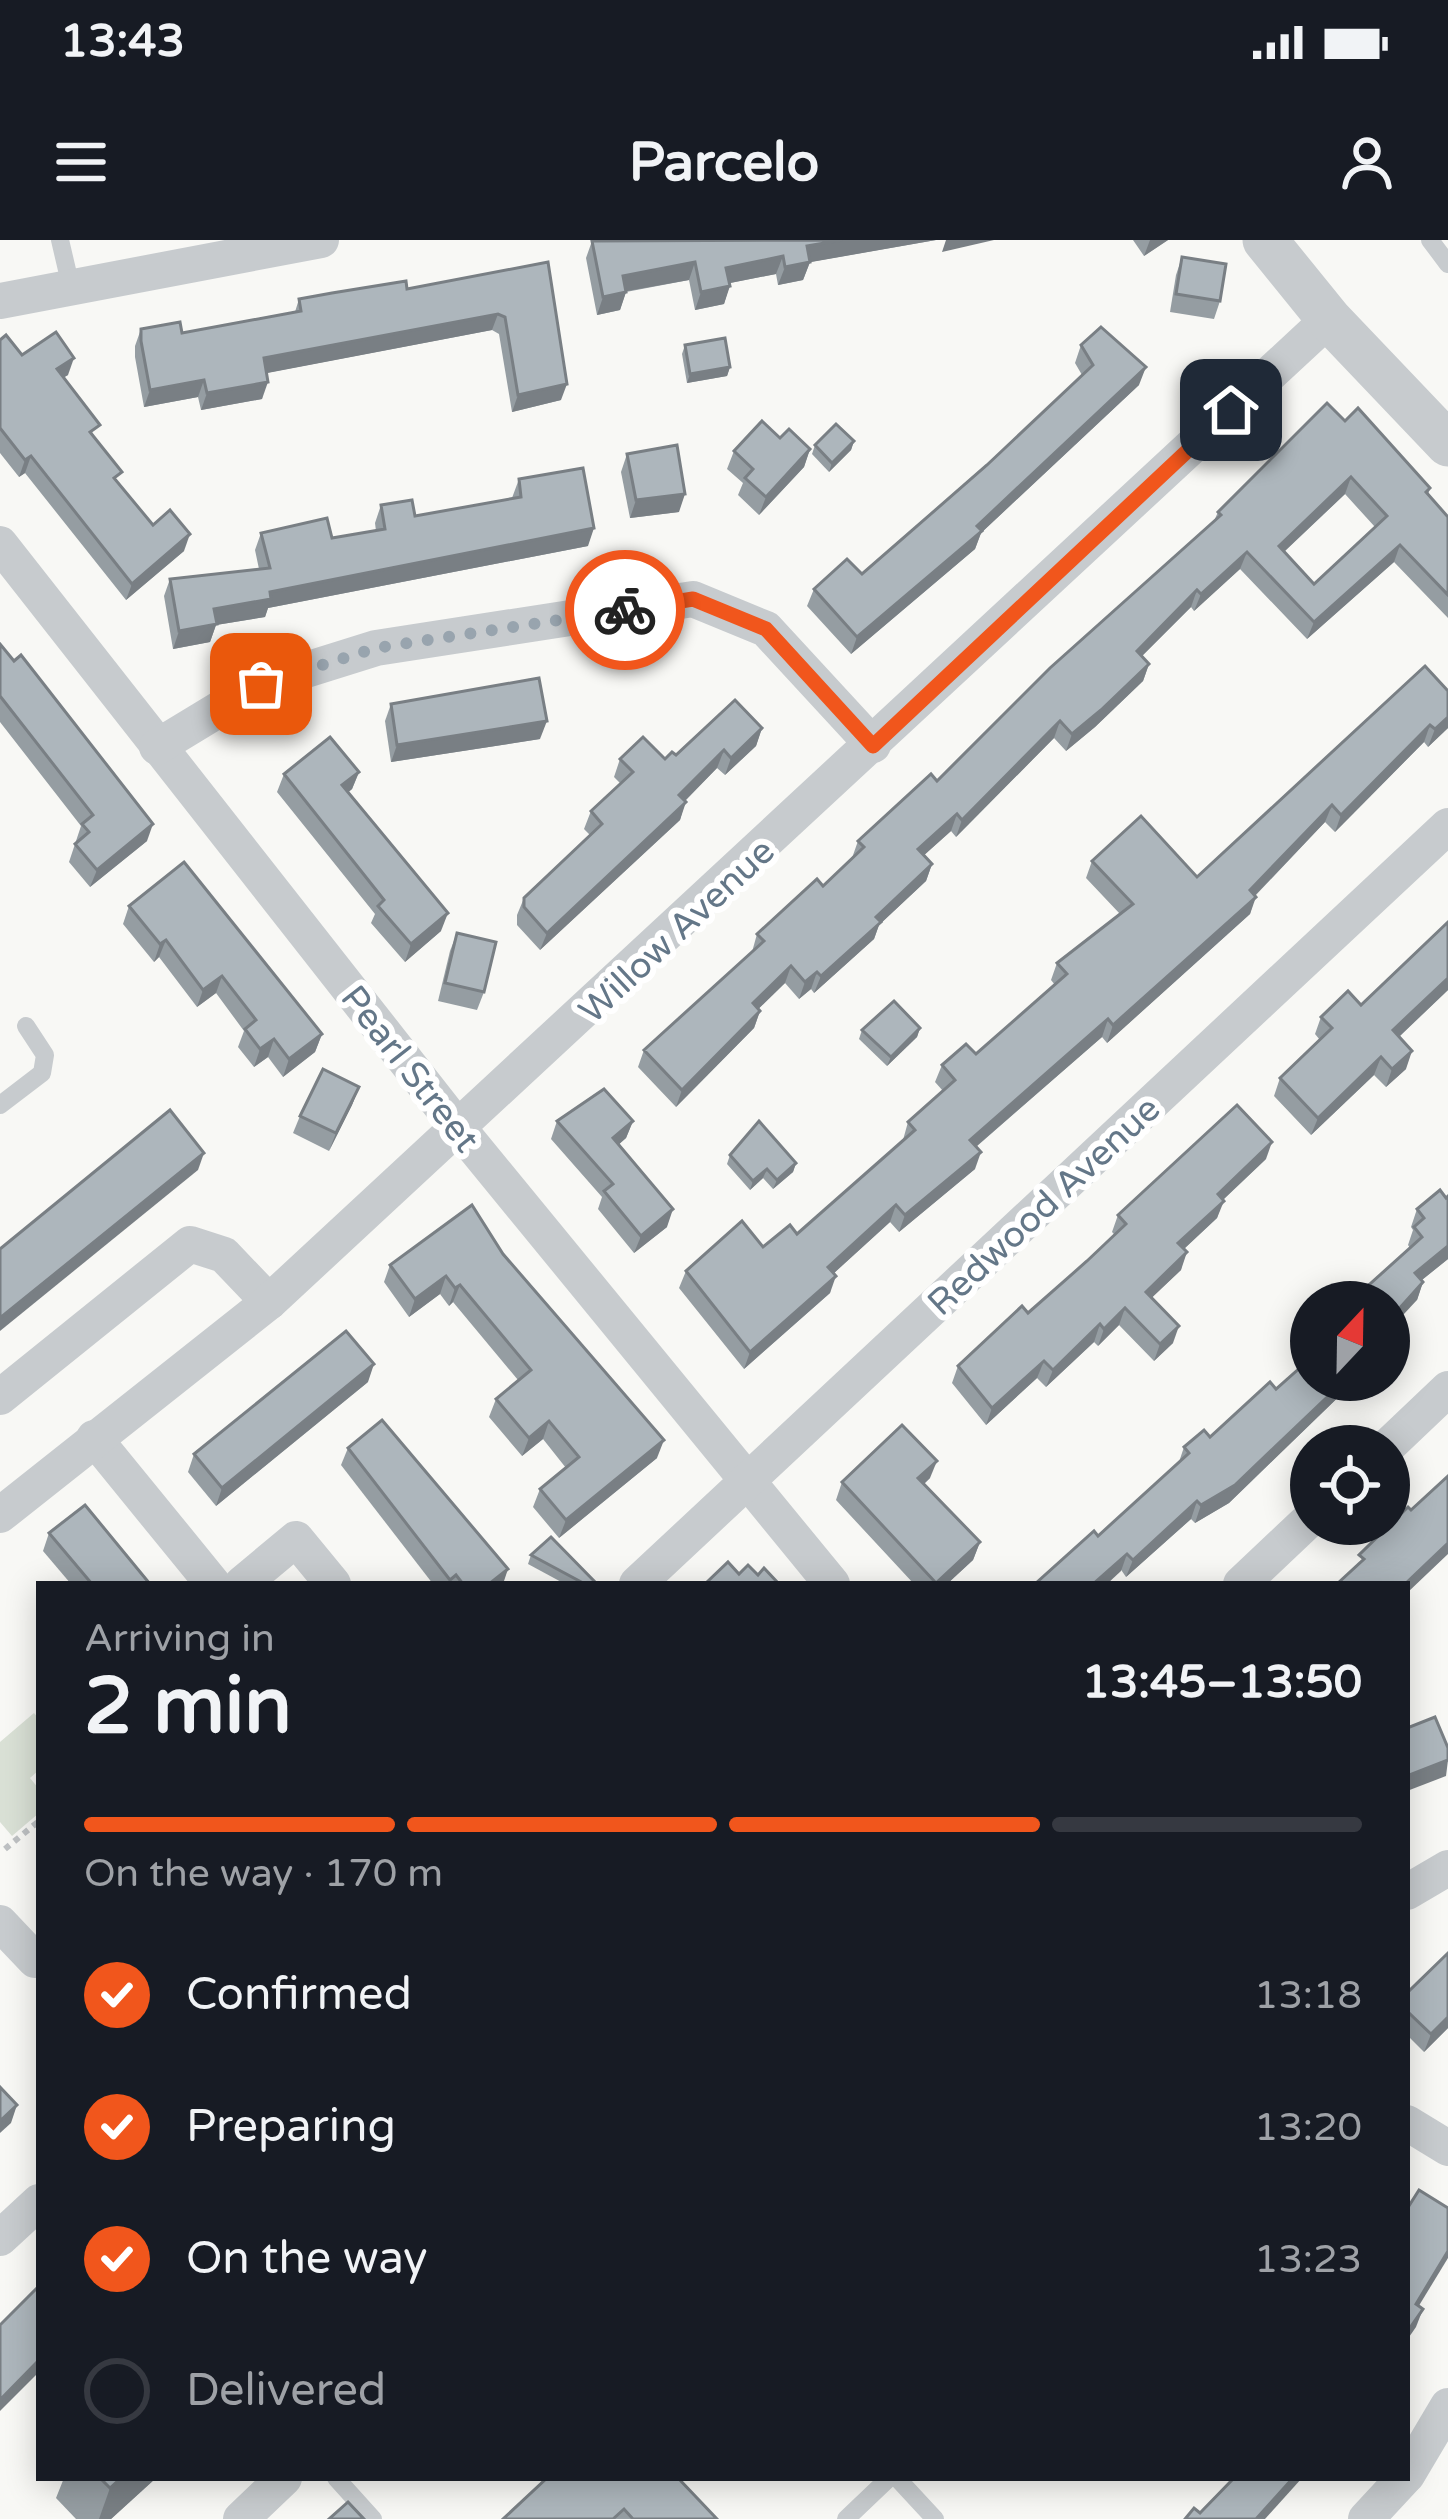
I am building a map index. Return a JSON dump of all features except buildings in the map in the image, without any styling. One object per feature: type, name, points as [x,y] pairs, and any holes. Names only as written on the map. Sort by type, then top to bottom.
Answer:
[{"type":"street","points":[[0,301],[321,240]]},
{"type":"street","points":[[1265,240],[1329,319],[1448,444]]},
{"type":"street","name":"Willow Avenue","points":[[0,1515],[269,1302],[460,1130],[1329,319]]},
{"type":"street","name":"Pearl Street","points":[[0,544],[460,1130],[829,1581]]},
{"type":"street","points":[[157,747],[261,684],[376,648],[693,599],[766,629],[873,746]]},
{"type":"street","name":"Redwood Avenue","points":[[640,1581],[1448,826]]},
{"type":"street","points":[[0,1397],[190,1244],[224,1255],[269,1302]]},
{"type":"street","points":[[1410,1425],[1448,1389]]},
{"type":"street","points":[[94,1438],[211,1581]]},
{"type":"street","points":[[1244,1581],[1290,1538]]},
{"type":"street","points":[[246,1581],[296,1539],[331,1581]]},
{"type":"street","points":[[1410,1890],[1448,1868]]},
{"type":"street","points":[[0,1922],[35,1960]]},
{"type":"street","points":[[1410,2125],[1448,2148]]},
{"type":"street","points":[[0,2238],[36,2205]]},
{"type":"street","points":[[1410,2469],[1448,2406]]},
{"type":"street","points":[[241,2519],[281,2481]]},
{"type":"street","points":[[1366,2519],[1401,2481]]},
{"type":"lane","points":[[60,240],[71,287]]},
{"type":"lane","points":[[1430,240],[1448,264]]},
{"type":"lane","points":[[0,1105],[42,1072],[46,1055],[26,1026]]},
{"type":"lane","points":[[339,2481],[374,2519]]},
{"type":"lane","points":[[846,2519],[890,2481]]},
{"type":"lane","points":[[896,2481],[935,2519]]},
{"type":"path","points":[[5,1849],[36,1823]]},
{"type":"shaded area","points":[[36,1715],[36,1773],[30,1778],[36,1785],[36,1816],[12,1836],[0,1822],[0,1742]]},
{"type":"way so far","points":[[261,684],[376,648],[625,610]]},
{"type":"route","points":[[625,610],[693,599],[766,629],[873,746],[1231,410]]}]
